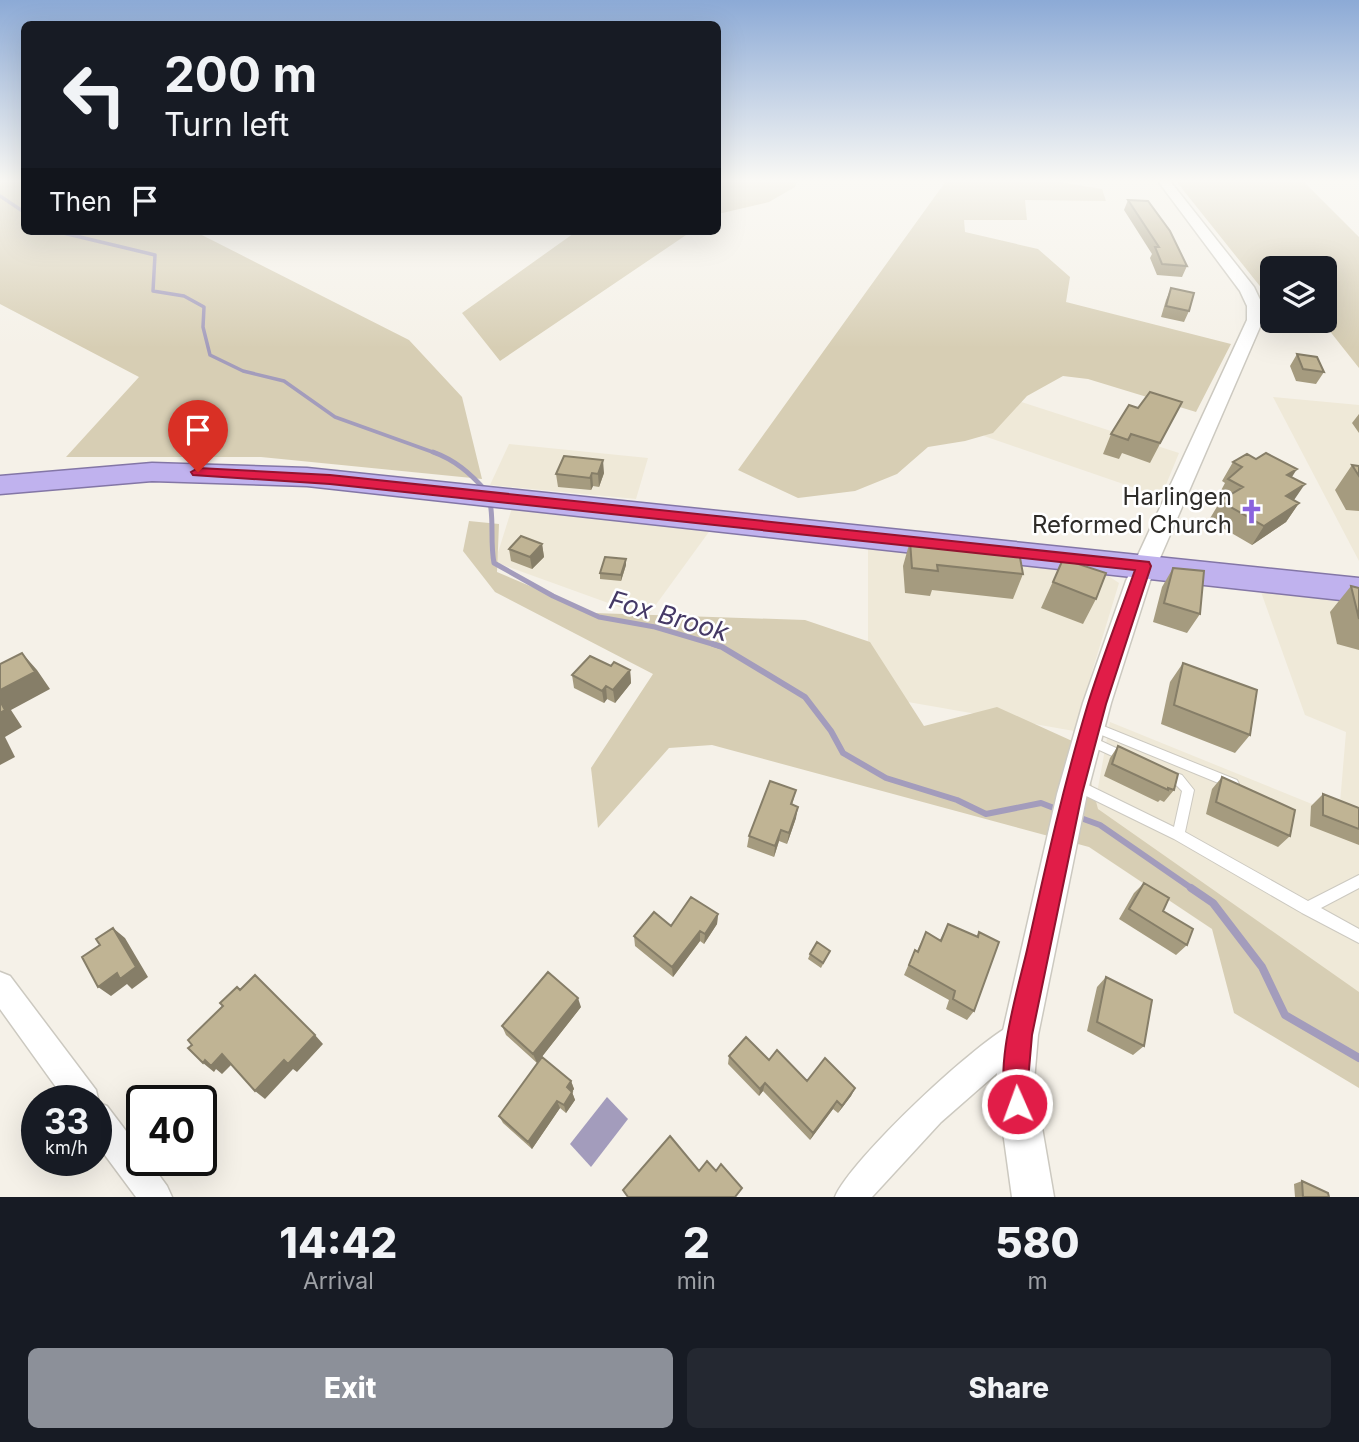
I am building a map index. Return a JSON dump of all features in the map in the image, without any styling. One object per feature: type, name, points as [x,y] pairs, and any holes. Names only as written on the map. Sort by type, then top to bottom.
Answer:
[{"type":"highway","points":[[0,485],[105,475],[198,472],[307,477],[1359,590]]},
{"type":"street","points":[[1033,1197],[1015,1081],[1020,1035],[1073,789],[1088,733],[1144,566],[1233,372],[1255,314],[1248,290],[1207,237]]},
{"type":"street","points":[[0,986],[73,1085]]},
{"type":"street","points":[[851,1197],[945,1096],[1020,1035]]},
{"type":"street","points":[[112,1138],[156,1197]]},
{"type":"lane","points":[[1088,733],[1132,760]]},
{"type":"lane","points":[[1088,733],[1240,787]]},
{"type":"lane","points":[[1155,769],[1178,779],[1188,790],[1178,835]]},
{"type":"lane","points":[[1073,789],[1178,835],[1359,936]]},
{"type":"lane","points":[[1307,908],[1359,881]]},
{"type":"shaded area","points":[[0,237],[206,237],[409,340],[462,397],[482,479],[261,457],[66,457],[139,377],[0,304]]},
{"type":"shaded area","points":[[569,237],[683,237],[500,361],[462,313]]},
{"type":"shaded area","points":[[906,237],[986,237],[1038,249],[1070,277],[1066,302],[1231,344],[1196,412],[1088,379],[1063,376],[1027,396],[993,433],[928,447],[897,474],[855,491],[798,498],[738,470]]},
{"type":"shaded area","points":[[1221,237],[1359,237],[1359,368],[1331,333],[1337,333],[1337,256],[1260,256],[1260,286]]},
{"type":"shaded area","points":[[1273,397],[1359,405],[1359,561]]},
{"type":"shaded area","points":[[1012,399],[1179,453],[1161,497],[984,436]]},
{"type":"shaded area","points":[[509,444],[648,458],[636,499],[490,485]]},
{"type":"shaded area","points":[[512,508],[711,529],[647,617],[495,562]]},
{"type":"shaded area","points":[[469,521],[499,524],[497,572],[594,613],[805,620],[870,642],[924,726],[997,707],[1081,745],[1098,809],[1359,992],[1359,1088],[1234,1013],[1212,929],[1089,847],[712,745],[669,748],[598,828],[591,768],[653,674],[495,592],[463,551]]},
{"type":"shaded area","points":[[868,549],[1104,573],[1119,583],[1074,731],[868,695]]},
{"type":"shaded area","points":[[1261,592],[1359,602],[1359,1002],[1093,815],[1110,722],[1339,815],[1346,732],[1305,715]]},
{"type":"shaded area","points":[[607,1097],[628,1119],[591,1167],[570,1144]]},
{"type":"building","points":[[1152,237],[1173,237],[1187,266],[1162,264],[1155,247],[1159,247]]},
{"type":"building","points":[[1171,288],[1194,293],[1189,311],[1166,306]]},
{"type":"building","points":[[1297,354],[1317,357],[1324,372],[1303,369]]},
{"type":"building","points":[[1150,392],[1182,402],[1160,443],[1131,434],[1128,440],[1111,434],[1129,405],[1138,408]]},
{"type":"building","points":[[1266,453],[1297,469],[1287,475],[1305,484],[1286,496],[1299,503],[1264,526],[1220,501],[1243,487],[1228,479],[1242,467],[1233,462],[1247,454],[1256,459]]},
{"type":"building","points":[[564,456],[603,460],[598,474],[592,473],[590,478],[556,474]]},
{"type":"building","points":[[1352,465],[1359,466],[1359,476]]},
{"type":"building","points":[[521,536],[542,544],[530,557],[509,549]]},
{"type":"building","points":[[910,541],[1019,552],[1023,574],[937,565],[938,571],[912,568]]},
{"type":"building","points":[[605,557],[626,559],[621,575],[600,573]]},
{"type":"building","points":[[1063,559],[1106,573],[1096,599],[1053,582]]},
{"type":"building","points":[[1173,568],[1204,571],[1200,614],[1164,603]]},
{"type":"building","points":[[1351,586],[1359,588],[1359,619]]},
{"type":"building","points":[[22,653],[35,672],[0,690],[0,664]]},
{"type":"building","points":[[590,656],[611,666],[614,662],[630,670],[613,690],[606,686],[602,691],[572,675]]},
{"type":"building","points":[[1183,663],[1257,690],[1250,735],[1174,705]]},
{"type":"building","points":[[1118,746],[1178,774],[1174,790],[1168,790],[1112,764]]},
{"type":"building","points":[[1222,777],[1295,810],[1290,836],[1216,802]]},
{"type":"building","points":[[770,781],[796,790],[791,804],[798,807],[789,833],[781,830],[775,846],[749,836]]},
{"type":"building","points":[[1323,794],[1359,808],[1359,829],[1323,815]]},
{"type":"building","points":[[1144,883],[1169,898],[1163,911],[1193,929],[1187,945],[1129,909]]},
{"type":"building","points":[[691,897],[718,914],[705,934],[700,931],[672,967],[634,936],[654,912],[671,926]]},
{"type":"building","points":[[948,924],[978,937],[979,932],[999,942],[974,1011],[953,999],[955,991],[909,965],[926,932],[941,941]]},
{"type":"building","points":[[113,928],[136,967],[120,979],[117,973],[98,987],[82,957],[100,945],[96,939]]},
{"type":"building","points":[[817,942],[830,951],[823,963],[810,954]]},
{"type":"building","points":[[548,972],[578,998],[533,1054],[502,1026]]},
{"type":"building","points":[[255,975],[315,1035],[288,1064],[284,1060],[255,1091],[222,1054],[211,1066],[205,1060],[203,1063],[188,1048],[192,1045],[188,1040],[223,1006],[220,1003],[237,987],[240,990]]},
{"type":"building","points":[[1106,977],[1152,1000],[1144,1046],[1097,1022]]},
{"type":"building","points":[[746,1037],[769,1060],[777,1050],[807,1081],[825,1058],[855,1088],[842,1106],[837,1101],[813,1133],[765,1083],[760,1089],[729,1056]]},
{"type":"building","points":[[542,1057],[571,1081],[567,1087],[572,1092],[564,1105],[557,1101],[528,1142],[499,1116]]},
{"type":"building","points":[[670,1136],[699,1171],[707,1161],[716,1171],[721,1164],[742,1188],[735,1197],[628,1197],[623,1190]]},
{"type":"building","points":[[1302,1181],[1328,1193],[1329,1197],[1303,1197]]},
{"type":"waterway","name":"Fox Brook","points":[[79,237],[155,255],[153,291],[184,296],[204,307],[203,327],[210,355],[243,371],[284,381],[335,417],[435,453]]},
{"type":"waterway","name":"Fox Brook","points":[[435,453],[462,468],[485,490]]},
{"type":"waterway","name":"Fox Brook","points":[[490,502],[494,563],[553,596],[599,617],[655,627],[719,646]]},
{"type":"waterway","name":"Fox Brook","points":[[713,644],[719,646]]},
{"type":"waterway","name":"Fox Brook","points":[[719,646],[805,697],[831,731],[843,753],[886,778],[957,800],[986,814],[1041,803],[1059,810]]},
{"type":"waterway","name":"Fox Brook","points":[[1078,817],[1100,825],[1194,890]]},
{"type":"waterway","name":"Fox Brook","points":[[1191,888],[1213,903],[1262,967],[1285,1015],[1359,1058]]},
{"type":"place","name":"Harlingen Reformed Church","points":[[1252,511]]},
{"type":"route","points":[[198,472],[267,474],[330,480],[1144,566],[1097,704],[1072,794],[1020,1035],[1015,1081],[1017,1104]]}]
